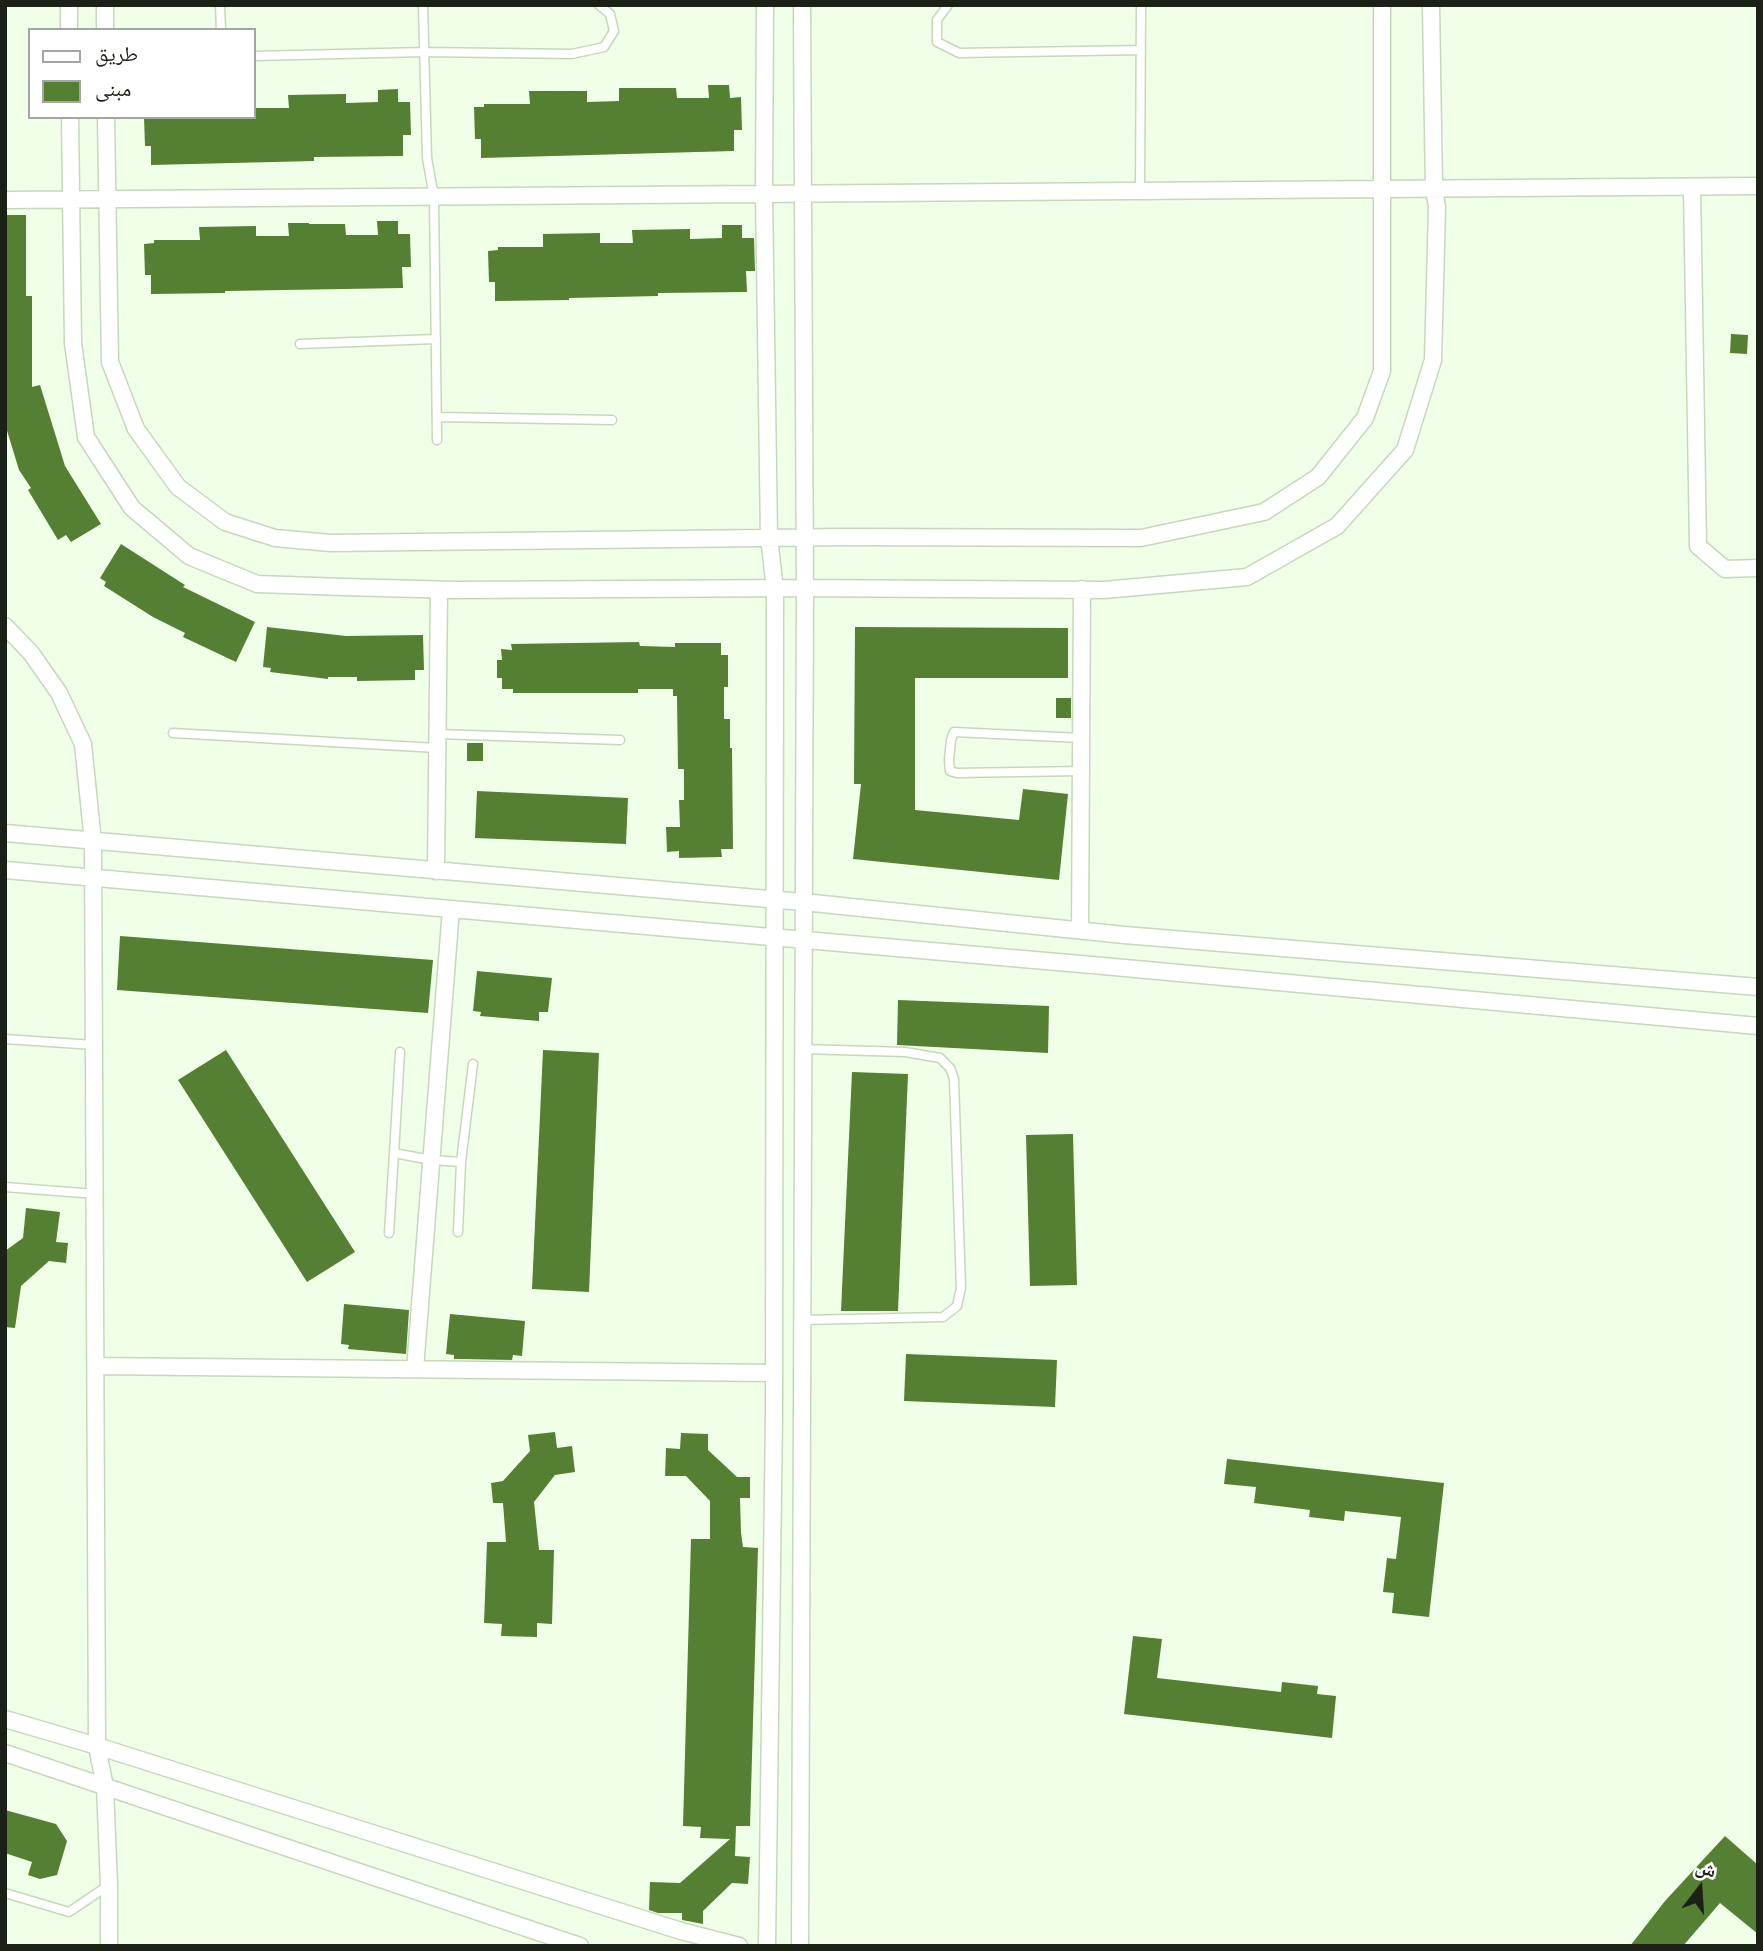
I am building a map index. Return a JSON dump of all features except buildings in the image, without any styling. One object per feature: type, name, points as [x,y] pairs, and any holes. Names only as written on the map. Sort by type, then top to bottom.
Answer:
[{"type":"street","points":[[69,5],[69,28]]},
{"type":"street","points":[[105,5],[105,28]]},
{"type":"street","points":[[765,5],[764,194],[769,538],[775,589],[774,1373],[766,1946]]},
{"type":"street","points":[[800,1946],[804,589],[802,5]]},
{"type":"street","points":[[106,119],[110,362],[136,429],[178,487],[225,522],[275,538],[331,543],[803,537],[1141,538],[1264,512],[1318,477],[1365,418],[1382,370],[1382,5]]},
{"type":"street","points":[[70,119],[73,343],[86,437],[132,509],[189,556],[257,584],[439,590],[1104,590],[1247,577],[1337,526],[1405,450],[1433,360],[1437,207],[1434,189],[1431,5]]},
{"type":"street","points":[[5,200],[1758,186]]},
{"type":"street","points":[[1692,187],[1698,547],[1725,569],[1758,568]]},
{"type":"street","points":[[1080,930],[1082,589]]},
{"type":"street","points":[[436,871],[439,590]]},
{"type":"street","points":[[5,625],[31,653],[59,693],[83,744],[93,842],[97,1746],[105,1787],[109,1885],[108,1946]]},
{"type":"street","points":[[5,833],[803,902],[1080,930],[1758,987]]},
{"type":"street","points":[[5,870],[1758,1026]]},
{"type":"street","points":[[415,1369],[451,909]]},
{"type":"street","points":[[96,1366],[774,1373]]},
{"type":"street","points":[[5,1719],[681,1931],[739,1946]]},
{"type":"street","points":[[5,1754],[580,1946]]},
{"type":"lane","points":[[220,5],[221,28]]},
{"type":"lane","points":[[423,5],[428,158],[434,197],[437,440]]},
{"type":"lane","points":[[256,56],[425,52],[572,54],[604,47],[614,32],[610,14],[599,5]]},
{"type":"lane","points":[[948,5],[937,20],[937,42],[959,53],[1141,50]]},
{"type":"lane","points":[[1140,191],[1141,5]]},
{"type":"lane","points":[[300,344],[436,339]]},
{"type":"lane","points":[[437,417],[612,420]]},
{"type":"lane","points":[[1081,738],[954,732],[949,760],[950,771],[957,774],[1081,771]]},
{"type":"lane","points":[[173,733],[437,741],[621,740]]},
{"type":"lane","points":[[5,1039],[94,1045]]},
{"type":"lane","points":[[802,1320],[943,1317],[957,1306],[961,1288],[957,1135],[954,1079],[950,1068],[940,1058],[905,1052],[803,1049]]},
{"type":"lane","points":[[389,1233],[400,1052]]},
{"type":"lane","points":[[458,1232],[461,1162],[473,1064]]},
{"type":"lane","points":[[394,1153],[461,1162]]},
{"type":"lane","points":[[5,1187],[95,1194]]},
{"type":"lane","points":[[5,1893],[69,1912],[109,1885]]}]
